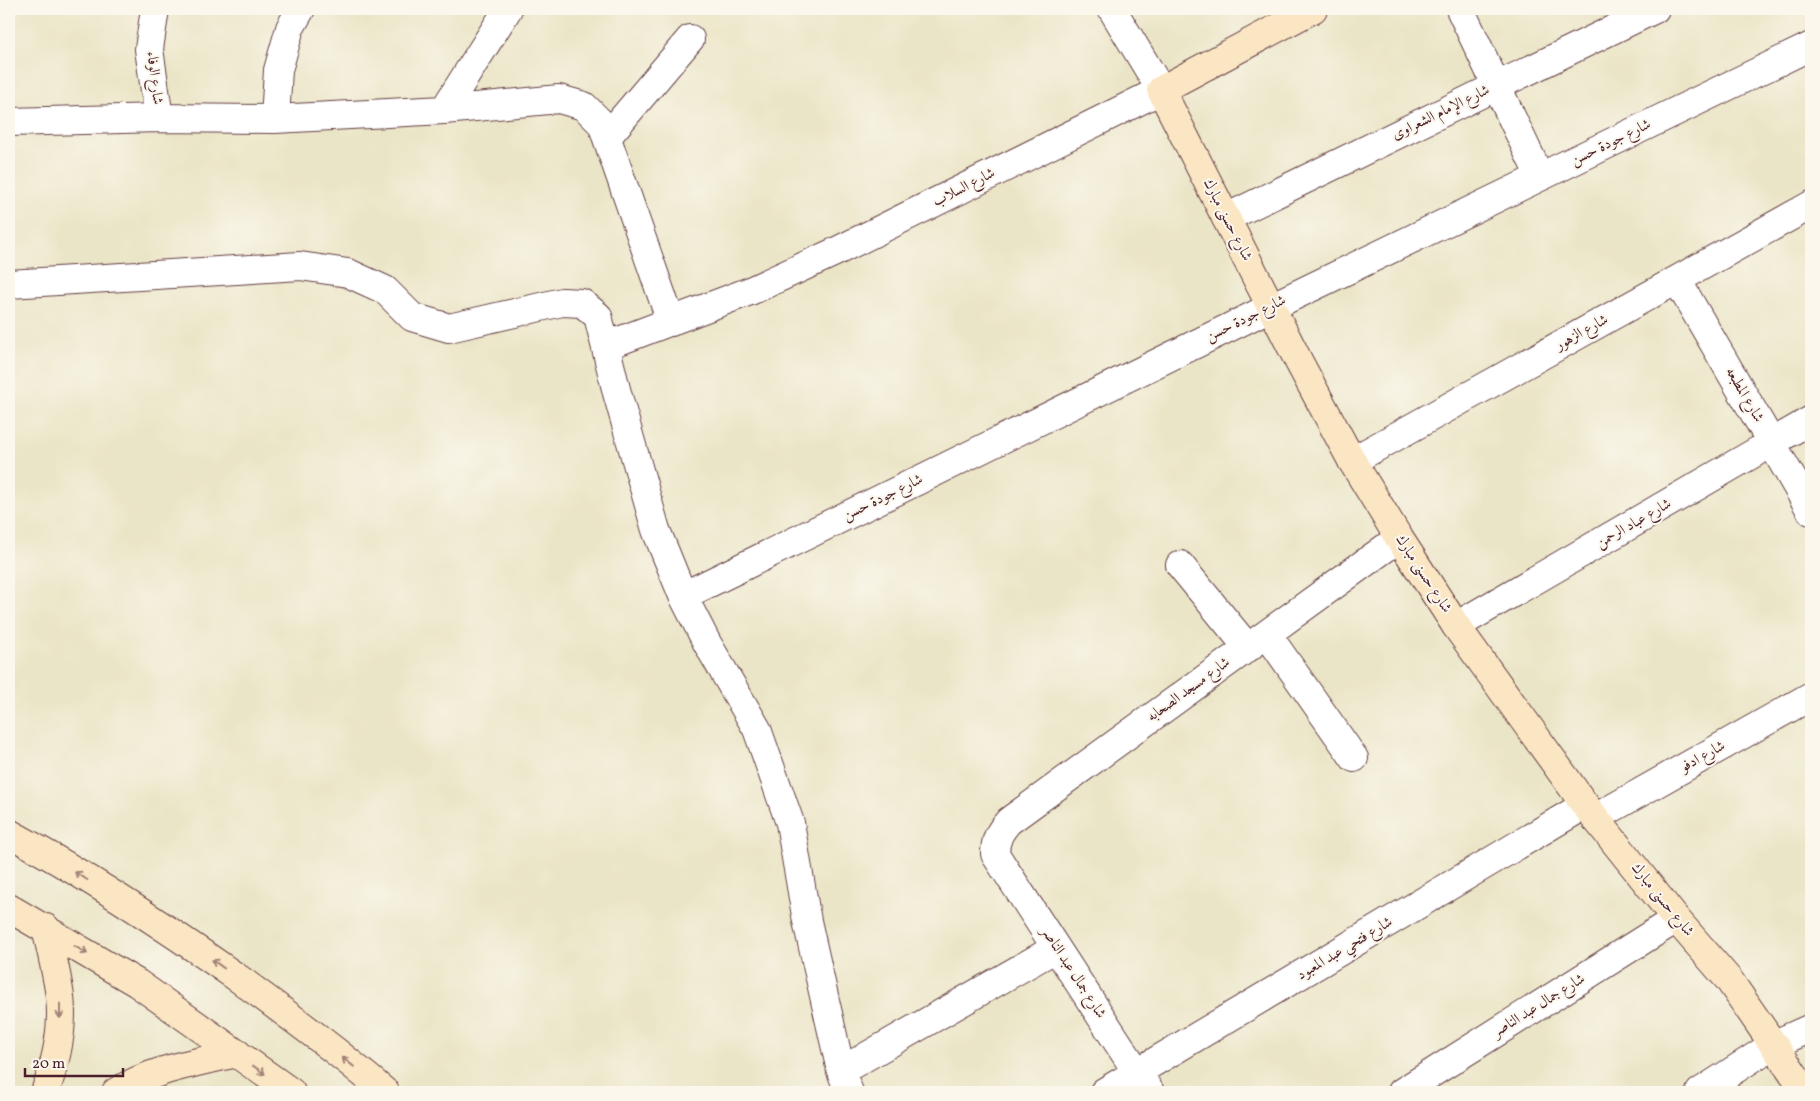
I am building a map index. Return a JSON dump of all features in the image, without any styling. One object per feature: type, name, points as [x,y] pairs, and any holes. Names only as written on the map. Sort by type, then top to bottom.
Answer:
[{"type":"street","name":"شارع الوفاء","points":[[155,9],[149,49],[159,118]]},
{"type":"street","points":[[275,119],[278,70],[290,28],[301,9]]},
{"type":"street","points":[[444,110],[508,9]]},
{"type":"street","name":"شارع حسنى مبارك","points":[[1112,9],[1161,90],[1271,307],[1352,461],[1456,626],[1590,812],[1676,919],[1729,980],[1806,1092]]},
{"type":"street","name":"شارع السلاب","points":[[606,346],[750,291],[835,252],[1161,90],[1313,9]]},
{"type":"street","points":[[1460,9],[1540,177]]},
{"type":"street","name":"شارع الإمام الشعراوى","points":[[1226,218],[1655,9]]},
{"type":"street","points":[[607,137],[690,39]]},
{"type":"street","name":"شارع جودة حسن","points":[[683,596],[1271,307],[1811,46]]},
{"type":"street","points":[[9,122],[159,118],[275,119],[444,110],[559,99],[584,106],[602,124],[671,322]]},
{"type":"street","name":"شارع الزهور","points":[[1352,461],[1811,205]]},
{"type":"street","points":[[9,284],[300,266],[348,273],[385,290],[412,317],[449,328],[562,302],[582,303],[598,316],[617,392],[656,530],[683,596],[707,643],[757,729],[790,823],[807,921],[845,1082],[1056,948]]},
{"type":"street","name":"شارع المطبعه","points":[[1677,280],[1811,511]]},
{"type":"street","name":"شارع عباد الرحمن","points":[[1456,626],[1811,420]]},
{"type":"street","name":"شارع مسجد الصحابه","points":[[995,854],[998,836],[1010,821],[1400,538]]},
{"type":"street","points":[[1180,566],[1257,641],[1354,758]]},
{"type":"street","name":"شارع ادفو","points":[[1590,812],[1811,696]]},
{"type":"street","name":"شارع فتحي عبد المعبود","points":[[1104,1092],[1144,1083],[1590,812]]},
{"type":"street","points":[[9,833],[39,849],[178,935],[280,1009],[385,1092]]},
{"type":"street","name":"شارع جمال عبد الناصر","points":[[995,854],[1144,1083]]},
{"type":"street","points":[[9,908],[46,928],[137,984],[291,1092]]},
{"type":"street","name":"شارع جمال عبد الناصر","points":[[1402,1092],[1676,919]]},
{"type":"street","points":[[45,1092],[55,1066],[60,1032],[60,998],[46,928]]},
{"type":"street","points":[[1700,1092],[1773,1045],[1811,1028]]},
{"type":"street","points":[[116,1092],[134,1081],[167,1069],[237,1054]]}]
